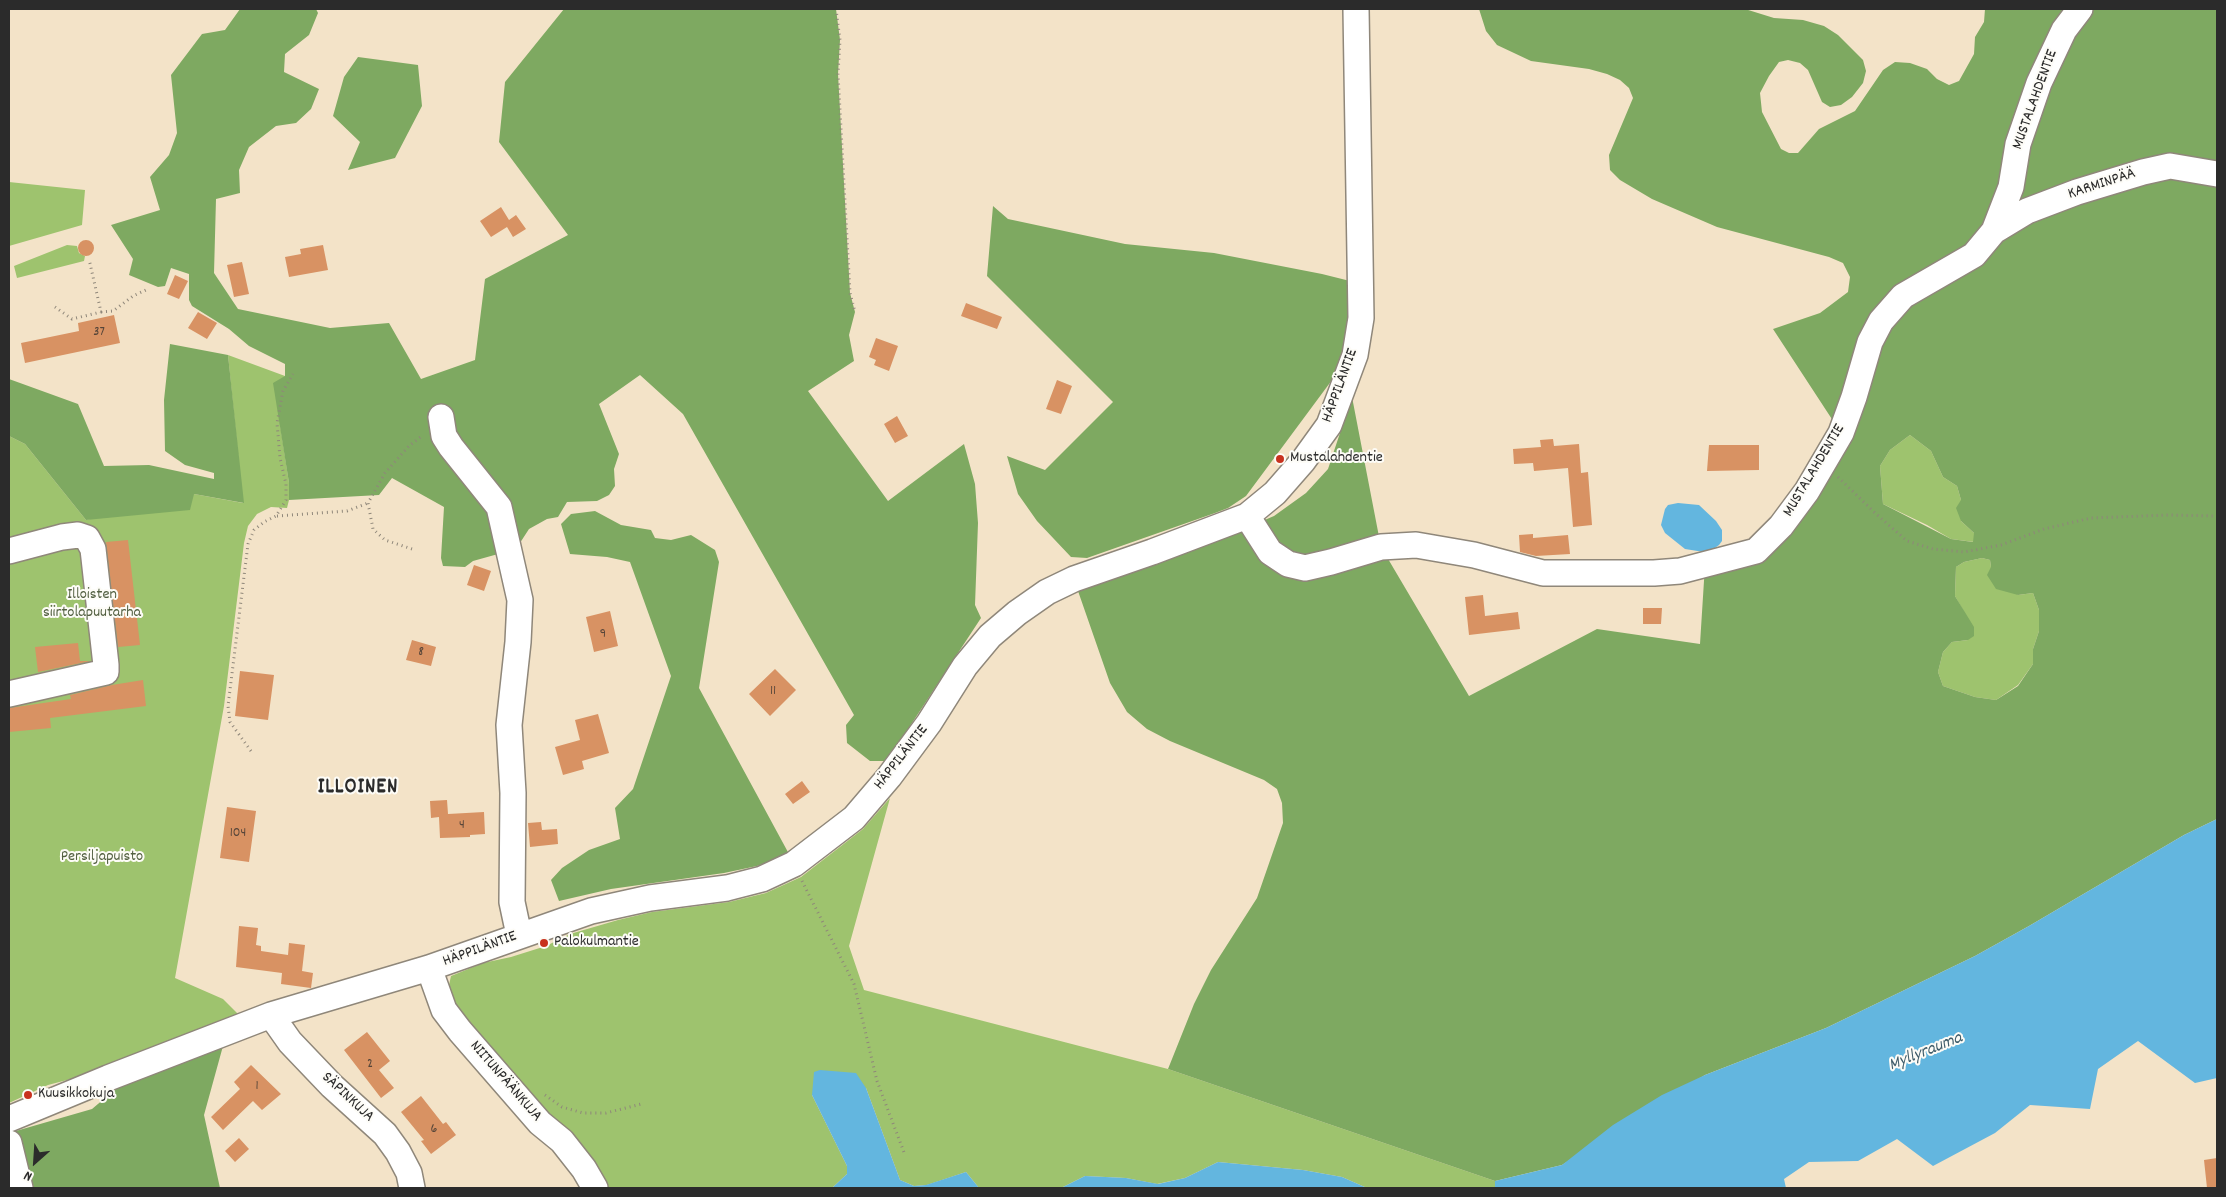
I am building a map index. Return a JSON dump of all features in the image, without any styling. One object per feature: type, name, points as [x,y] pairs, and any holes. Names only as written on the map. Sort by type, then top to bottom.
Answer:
[{"type":"street","name":"HÄPPILÄNTIE","points":[[9,1119],[108,1078],[271,1015],[429,968],[519,935],[615,905],[689,891],[727,888],[762,879],[794,864],[854,818],[889,777],[929,724],[965,666],[990,636],[1017,613],[1047,592],[1074,579],[1246,516],[1275,493],[1303,461],[1329,425],[1355,355],[1361,318],[1362,281],[1356,9]]},
{"type":"street","name":"MUSTALAHDENTIE","points":[[1246,516],[1270,552],[1288,564],[1305,568],[1381,546],[1416,545],[1474,555],[1542,573],[1654,573],[1680,571],[1756,551],[1781,526],[1807,491],[1841,433],[1870,342],[1881,321],[1903,296],[1974,255],[1994,231],[2011,187],[2018,144],[2039,83],[2064,30],[2080,9]]},
{"type":"street","name":"KARMINPÄÄ","points":[[1994,231],[2027,212],[2077,192],[2143,172],[2170,166],[2217,174]]},
{"type":"street","points":[[441,417],[444,436],[451,447],[499,507],[520,600],[518,642],[509,725],[513,793],[512,902],[519,935]]},
{"type":"street","points":[[9,551],[62,537],[78,535],[87,538],[93,549],[106,650],[106,672],[9,694]]},
{"type":"street","name":"NIITUNPÄÄNKUJA","points":[[429,968],[444,1010],[460,1031],[540,1122],[562,1141],[584,1168],[595,1188]]},
{"type":"street","name":"SÄPINKUJA","points":[[271,1015],[290,1042],[332,1086],[385,1134],[398,1152],[409,1173],[412,1188]]},
{"type":"street","points":[[9,1143],[20,1188]]},
{"type":"path","points":[[836,9],[840,40],[838,74],[850,293],[855,312]]},
{"type":"path","points":[[89,259],[101,312]]},
{"type":"path","points":[[55,307],[72,319],[113,311],[133,296],[148,290]]},
{"type":"path","points":[[251,751],[230,722],[228,706],[248,544],[254,530],[276,516],[286,500],[286,484],[277,432],[278,414],[283,391],[293,374]]},
{"type":"path","points":[[276,516],[347,511],[368,503],[385,473],[409,446],[441,417]]},
{"type":"path","points":[[1821,466],[1839,477],[1875,514],[1907,541],[1933,549],[1964,552],[2001,545],[2044,529],[2091,518],[2168,515],[2217,516]]},
{"type":"path","points":[[368,503],[373,529],[385,540],[412,548]]},
{"type":"path","points":[[794,864],[854,984],[877,1081],[905,1155]]},
{"type":"path","points":[[539,1088],[562,1107],[583,1113],[606,1113],[641,1104]]},
{"type":"green space","points":[[240,9],[316,9],[318,13],[309,35],[285,54],[284,72],[319,89],[311,109],[296,123],[276,126],[249,147],[239,170],[240,193],[216,199],[214,273],[238,309],[330,328],[389,323],[421,379],[475,360],[485,279],[568,235],[499,142],[505,82],[564,9],[836,9],[840,40],[838,74],[850,293],[855,312],[849,335],[854,361],[808,391],[888,501],[964,444],[975,484],[978,523],[975,605],[981,618],[887,761],[870,761],[847,743],[846,725],[854,715],[683,414],[640,375],[599,404],[619,454],[614,469],[615,486],[609,495],[597,501],[567,502],[558,517],[547,519],[529,529],[516,549],[473,561],[465,567],[443,566],[441,558],[444,507],[392,478],[379,495],[289,500],[289,483],[273,383],[285,376],[285,364],[249,346],[229,329],[192,306],[189,300],[189,274],[171,268],[165,286],[158,287],[129,275],[133,259],[111,225],[160,210],[150,177],[169,155],[177,133],[171,75],[202,34],[225,30]]},
{"type":"green space","points":[[1479,9],[1745,9],[1774,18],[1803,20],[1824,26],[1838,35],[1863,60],[1866,71],[1863,83],[1852,97],[1841,105],[1830,107],[1822,102],[1808,70],[1800,63],[1788,60],[1779,62],[1760,93],[1762,112],[1781,149],[1789,153],[1798,153],[1819,129],[1855,111],[1883,70],[1895,62],[1910,63],[1927,69],[1937,79],[1949,85],[1959,81],[1974,54],[1975,37],[1984,22],[1985,9],[2217,9],[2217,819],[2184,835],[1975,956],[1826,1028],[1705,1075],[1562,1165],[1495,1181],[1168,1069],[1194,1004],[1211,970],[1257,898],[1283,823],[1282,803],[1277,789],[1264,780],[1170,741],[1147,729],[1127,712],[1110,683],[1078,591],[1112,576],[1206,545],[1274,516],[1306,493],[1328,469],[1352,397],[1381,547],[1469,696],[1597,629],[1700,644],[1705,565],[1756,551],[1841,433],[1773,329],[1820,313],[1848,292],[1850,277],[1843,263],[1829,257],[1717,227],[1652,199],[1620,180],[1610,170],[1609,155],[1633,98],[1629,88],[1620,80],[1589,69],[1531,61],[1497,45],[1486,31]],"holes":[[[1910,435],[1931,451],[1943,477],[1957,486],[1961,500],[1956,508],[1961,521],[1974,533],[1973,542],[1951,539],[1883,504],[1880,466],[1890,450]],[[1982,558],[1990,560],[1991,567],[1987,575],[1996,589],[2018,595],[2033,593],[2039,610],[2039,631],[2033,649],[2033,664],[2018,686],[1996,700],[1975,697],[1943,686],[1938,672],[1943,652],[1952,642],[1968,640],[1974,636],[1974,627],[1955,596],[1956,567],[1964,562]]]},
{"type":"green space","points":[[358,57],[418,65],[422,106],[395,158],[348,170],[360,142],[333,116],[344,77]]},
{"type":"green space","points":[[9,182],[85,190],[82,225],[9,246]]},
{"type":"green space","points":[[993,206],[1008,219],[1125,244],[1214,253],[1350,281],[1352,317],[1345,350],[1332,380],[1246,496],[1228,508],[1087,558],[1071,557],[1037,521],[1018,494],[1007,456],[1045,470],[1113,402],[987,276]]},
{"type":"green space","points":[[67,245],[77,246],[79,253],[85,256],[84,261],[17,278],[14,266]]},
{"type":"green space","points":[[170,344],[228,355],[244,503],[194,494],[190,510],[86,520],[25,444],[9,436],[9,379],[78,404],[104,466],[149,465],[214,479],[214,473],[185,465],[165,451],[164,400]]},
{"type":"green space","points":[[228,355],[285,376],[280,424],[289,483],[289,500],[287,508],[271,507],[257,514],[248,526],[244,543],[224,706],[175,978],[223,999],[239,1015],[101,1071],[48,1085],[9,1103],[9,436],[25,444],[86,520],[194,494],[243,503]]},
{"type":"green space","points":[[1910,435],[1931,451],[1943,477],[1957,486],[1961,500],[1961,521],[1974,533],[1974,542],[1951,539],[1883,504],[1880,466],[1890,450]]},
{"type":"green space","points":[[595,511],[621,525],[651,530],[655,538],[671,540],[691,535],[715,550],[719,562],[699,688],[789,854],[757,866],[724,873],[611,889],[559,901],[551,880],[562,868],[589,850],[620,839],[615,808],[633,789],[671,676],[630,562],[607,557],[570,554],[561,524],[571,514]]},
{"type":"green space","points":[[1982,558],[1990,560],[1991,567],[2018,595],[2033,593],[2039,610],[2039,631],[2033,649],[2033,664],[2018,685],[1996,700],[1975,697],[1943,686],[1938,672],[1943,652],[1952,642],[1968,640],[1963,610],[1955,596],[1956,567],[1964,562]]},
{"type":"green space","points":[[890,798],[849,946],[864,990],[1168,1069],[1495,1181],[1495,1188],[1367,1188],[1342,1177],[1303,1170],[1218,1162],[1185,1178],[1157,1184],[1126,1178],[1085,1176],[1061,1188],[979,1188],[966,1172],[927,1185],[914,1186],[900,1180],[866,1088],[812,1095],[847,1166],[847,1174],[832,1188],[600,1188],[446,999],[451,976],[483,963],[511,957],[546,946],[570,934],[652,912],[729,902],[766,893],[801,877],[863,829]]},
{"type":"green space","points":[[223,1046],[204,1115],[220,1188],[9,1188],[9,1133],[92,1109],[123,1083]]},
{"type":"water","points":[[1678,503],[1699,505],[1716,521],[1722,530],[1722,541],[1719,545],[1712,550],[1704,552],[1685,549],[1665,533],[1661,525],[1665,509],[1668,505]]},
{"type":"water","name":"Myllyrauma","points":[[2217,819],[2217,1078],[2195,1083],[2138,1041],[2098,1069],[2090,1109],[2030,1105],[1995,1133],[1933,1166],[1897,1139],[1858,1161],[1809,1162],[1784,1179],[1786,1188],[1495,1188],[1495,1181],[1562,1165],[1613,1125],[1662,1095],[1705,1075],[1826,1028],[1975,956],[2184,835]]},
{"type":"water","points":[[820,1070],[856,1073],[866,1088],[900,1180],[914,1186],[926,1185],[966,1172],[979,1188],[832,1188],[847,1174],[847,1166],[812,1095],[814,1072]]},
{"type":"water","points":[[1218,1162],[1303,1170],[1342,1177],[1367,1188],[1061,1188],[1085,1176],[1126,1178],[1158,1184],[1185,1178]]},
{"type":"building","points":[[501,207],[509,220],[516,215],[526,229],[513,237],[507,227],[491,237],[480,221]]},
{"type":"building","points":[[83,240],[89,240],[94,245],[92,254],[83,256],[78,251],[78,245]]},
{"type":"building","points":[[323,245],[328,270],[289,277],[285,257],[301,254],[300,249]]},
{"type":"building","points":[[242,262],[249,294],[234,297],[227,265]]},
{"type":"building","points":[[175,275],[188,281],[179,299],[167,294]]},
{"type":"building","points":[[966,303],[1002,317],[997,329],[961,316]]},
{"type":"building","points":[[198,312],[217,323],[207,339],[188,328]]},
{"type":"building","points":[[114,315],[120,343],[25,363],[21,343],[79,331],[78,323]]},
{"type":"building","points":[[876,338],[898,346],[889,371],[874,365],[876,360],[869,357]]},
{"type":"building","points":[[1057,380],[1072,386],[1061,414],[1046,409]]},
{"type":"building","points":[[897,416],[908,436],[895,443],[884,424]]},
{"type":"building","points":[[1553,439],[1554,446],[1579,444],[1581,473],[1588,472],[1592,525],[1573,527],[1568,468],[1534,471],[1533,463],[1514,464],[1513,449],[1541,447],[1540,440]]},
{"type":"building","points":[[1709,445],[1759,445],[1759,470],[1707,471]]},
{"type":"building","points":[[1533,534],[1533,538],[1568,535],[1570,554],[1536,556],[1520,552],[1519,535]]},
{"type":"building","points":[[128,540],[140,645],[118,647],[106,542]]},
{"type":"building","points":[[474,565],[491,571],[484,591],[467,585]]},
{"type":"building","points":[[1483,595],[1485,616],[1518,612],[1520,629],[1469,635],[1465,597]]},
{"type":"building","points":[[1643,608],[1662,608],[1661,624],[1643,624]]},
{"type":"building","points":[[610,611],[618,646],[594,652],[586,617]]},
{"type":"building","points":[[412,640],[436,647],[431,666],[406,660]]},
{"type":"building","points":[[78,643],[80,661],[91,661],[38,672],[35,647]]},
{"type":"building","points":[[775,669],[796,690],[770,716],[749,694]]},
{"type":"building","points":[[240,671],[274,675],[268,720],[235,716]]},
{"type":"building","points":[[143,680],[146,706],[50,718],[51,728],[9,732],[9,708],[71,699],[70,695]]},
{"type":"building","points":[[598,714],[609,753],[582,761],[584,769],[563,775],[555,747],[580,740],[575,720]]},
{"type":"building","points":[[802,781],[810,792],[793,804],[785,794]]},
{"type":"building","points":[[447,800],[448,814],[484,812],[485,834],[470,835],[470,837],[440,838],[439,817],[431,818],[430,801]]},
{"type":"building","points":[[227,807],[256,811],[249,862],[220,858]]},
{"type":"building","points":[[541,822],[542,830],[557,829],[558,844],[530,847],[528,823]]},
{"type":"building","points":[[239,926],[258,928],[256,945],[261,946],[261,951],[288,955],[289,943],[305,945],[302,971],[313,973],[311,988],[281,984],[282,973],[236,967]]},
{"type":"building","points":[[367,1032],[390,1061],[379,1070],[394,1088],[381,1098],[344,1050]]},
{"type":"building","points":[[251,1065],[281,1094],[262,1110],[253,1101],[223,1130],[211,1117],[240,1089],[234,1082]]},
{"type":"building","points":[[421,1096],[443,1124],[446,1122],[456,1135],[431,1154],[421,1141],[424,1140],[401,1112]]},
{"type":"building","points":[[239,1138],[249,1149],[235,1162],[225,1151]]},
{"type":"building","points":[[2217,1158],[2217,1188],[2207,1188],[2204,1160]]},
{"type":"place","name":"Mustalahdentie","points":[[1280,459]]},
{"type":"place","name":"Palokulmantie","points":[[544,943]]},
{"type":"place","name":"Kuusikkokuja","points":[[28,1095]]},
{"type":"district","name":"ILLOINEN","points":[[358,789]]},
{"type":"park label","name":"Illoisten siirtolapuutarha","points":[[92,605]]},
{"type":"park label","name":"Persiljapuisto","points":[[102,858]]}]
